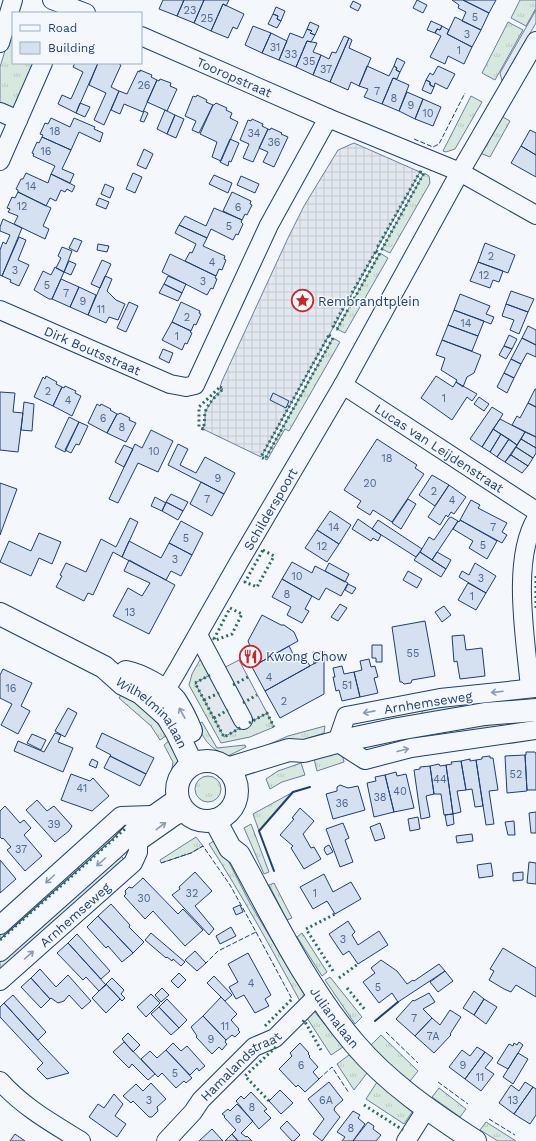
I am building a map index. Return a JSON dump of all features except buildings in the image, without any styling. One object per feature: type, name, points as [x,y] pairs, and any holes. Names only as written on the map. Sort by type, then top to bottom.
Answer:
[{"type":"street","points":[[0,42],[13,0]]},
{"type":"street","points":[[64,5],[83,12]]},
{"type":"street","name":"Tooropstraat","points":[[142,36],[328,118]]},
{"type":"street","points":[[343,385],[460,172],[536,41]]},
{"type":"street","points":[[0,161],[43,64]]},
{"type":"street","points":[[0,112],[18,120]]},
{"type":"street","points":[[328,118],[460,172],[536,215]]},
{"type":"street","name":"Dirk Boutsstraat","points":[[0,310],[170,384],[186,387],[195,385],[269,224],[328,118]]},
{"type":"street","name":"Lucas van Leijdenstraat","points":[[343,385],[536,511]]},
{"type":"street","name":"Schilderspoort","points":[[159,697],[198,635],[343,385]]},
{"type":"street","points":[[533,688],[522,595],[525,551],[531,528],[536,519]]},
{"type":"street","name":"Wilhelminalaan","points":[[0,614],[104,667],[124,684],[141,693],[159,697],[167,716],[177,733],[199,763]]},
{"type":"street","points":[[198,635],[243,720]]},
{"type":"street","name":"Arnhemseweg","points":[[337,742],[346,716],[440,698],[533,688]]},
{"type":"street","name":"Arnhemseweg","points":[[232,776],[293,760],[304,751],[337,742],[439,721],[485,714],[536,710]]},
{"type":"street","points":[[337,742],[365,760],[411,748],[536,730]]},
{"type":"street","points":[[214,761],[232,776],[237,795],[233,806],[221,817],[199,820],[191,817],[181,805],[176,788],[184,771],[199,763],[214,761]]},
{"type":"street","name":"Arnhemseweg","points":[[0,981],[133,863],[138,852],[134,839],[140,824],[152,815],[181,805]]},
{"type":"street","name":"Arnhemseweg","points":[[0,952],[134,839],[175,816],[181,805]]},
{"type":"street","points":[[0,925],[121,816],[152,815]]},
{"type":"street","name":"Julianalaan","points":[[221,817],[241,840],[239,855],[293,952],[318,994],[338,1023],[358,1048],[402,1089],[475,1141]]},
{"type":"street","name":"Hamalandstraat","points":[[166,1141],[193,1112],[201,1100],[254,1047],[275,1038],[318,994]]},
{"type":"street","points":[[0,1081],[9,1091],[37,1114],[81,1141]]},
{"type":"street","points":[[406,1141],[427,1108]]},
{"type":"green space","points":[[520,0],[536,0],[536,8],[526,26],[511,18]]},
{"type":"green space","points":[[508,22],[523,30],[495,80],[482,73]]},
{"type":"green space","points":[[12,28],[12,64],[36,64],[15,110],[0,104],[0,67]]},
{"type":"green space","points":[[471,96],[482,102],[455,149],[446,152],[443,151]]},
{"type":"green space","points":[[501,116],[510,121],[490,157],[480,153]]},
{"type":"green space","points":[[424,173],[429,176],[430,183],[390,253],[382,249]]},
{"type":"green space","points":[[380,253],[388,258],[345,333],[337,329]]},
{"type":"green space","points":[[333,338],[340,342],[289,431],[285,429],[267,460],[265,459]]},
{"type":"green space","points":[[201,658],[210,675],[196,683],[224,736],[267,713],[274,727],[250,737],[221,743],[189,685],[192,674]]},
{"type":"green space","points":[[122,693],[146,712],[167,735],[160,740],[151,726],[119,698]]},
{"type":"green space","points":[[523,696],[523,701],[422,714],[422,709]]},
{"type":"green space","points":[[523,720],[524,726],[437,737],[436,731]]},
{"type":"green space","points":[[202,722],[217,748],[245,745],[246,747],[228,756],[217,750],[212,747],[203,737],[197,725]]},
{"type":"green space","points":[[325,726],[324,733],[256,755],[254,751],[288,736]]},
{"type":"green space","points":[[170,740],[178,758],[178,767],[171,775],[173,762],[164,745]]},
{"type":"green space","points":[[341,751],[344,762],[317,771],[314,759]]},
{"type":"green space","points":[[301,763],[305,775],[282,782],[270,789],[266,779],[278,771]]},
{"type":"green space","points":[[208,776],[217,780],[221,789],[217,798],[208,802],[199,798],[195,789],[199,780]]},
{"type":"green space","points":[[293,792],[259,831],[253,814]]},
{"type":"green space","points":[[125,820],[132,824],[0,943],[0,932]]},
{"type":"green space","points":[[251,824],[269,872],[264,874],[244,828]]},
{"type":"green space","points":[[196,837],[203,846],[191,853],[161,863],[160,860]]},
{"type":"green space","points":[[217,839],[251,905],[305,996],[300,1001],[245,902],[209,844]]},
{"type":"green space","points":[[120,855],[123,858],[123,861],[0,971],[0,959]]},
{"type":"green space","points":[[274,883],[292,918],[287,920],[269,885]]},
{"type":"green space","points":[[302,933],[327,972],[322,976],[297,937]]},
{"type":"green space","points":[[330,977],[362,1017],[355,1024],[325,980]]},
{"type":"green space","points":[[314,1011],[343,1047],[331,1055],[307,1018]]},
{"type":"green space","points":[[381,1035],[418,1071],[410,1081],[401,1075],[371,1045]]},
{"type":"green space","points":[[349,1055],[367,1073],[354,1090],[337,1064]]},
{"type":"green space","points":[[377,1082],[412,1112],[404,1124],[366,1099]]},
{"type":"green space","points":[[439,1088],[466,1109],[460,1117],[432,1097]]},
{"type":"green space","points":[[486,1122],[516,1141],[498,1141],[480,1130]]},
{"type":"shaded area","points":[[536,10],[536,23],[502,81],[500,73]]},
{"type":"shaded area","name":"Rembrandtplein","points":[[354,143],[420,172],[261,457],[203,429],[205,423],[205,412],[215,396],[223,389],[220,387],[222,381],[304,206],[338,150]]},
{"type":"shaded area","points":[[239,660],[267,713],[224,737],[195,683]]},
{"type":"hedge","points":[[420,172],[424,173],[382,249],[378,246],[420,172]]},
{"type":"hedge","points":[[376,251],[380,253],[337,329],[333,326],[376,251]]},
{"type":"hedge","points":[[329,335],[333,338],[265,459],[261,457],[329,335]]},
{"type":"hedge","points":[[220,387],[223,389],[212,400],[206,410],[203,429],[199,427],[199,407],[220,387]]},
{"type":"hedge","points":[[263,550],[274,556],[257,587],[245,582],[263,550]]},
{"type":"hedge","points":[[536,576],[536,609]]},
{"type":"hedge","points":[[230,608],[242,614],[232,634],[216,640],[214,639],[230,608]]},
{"type":"hedge","points":[[210,675],[195,683],[224,737],[242,727]]},
{"type":"hedge","points":[[233,685],[248,677]]},
{"type":"hedge","points":[[204,700],[219,693]]},
{"type":"hedge","points":[[243,703],[257,695]]},
{"type":"hedge","points":[[214,718],[228,710]]},
{"type":"hedge","points":[[249,723],[267,713],[274,727]]},
{"type":"hedge","points":[[0,940],[126,828]]},
{"type":"hedge","points":[[333,971],[306,929],[335,914]]},
{"type":"hedge","points":[[339,978],[358,964]]},
{"type":"hedge","points":[[347,988],[366,1011]]},
{"type":"hedge","points":[[265,1026],[292,999]]},
{"type":"hedge","points":[[303,1022],[304,1020],[321,1050]]},
{"type":"hedge","points":[[269,1101],[245,1076],[278,1045]]},
{"type":"hedge","points":[[364,1105],[403,1130]]},
{"type":"fence","points":[[414,139],[433,147],[439,144],[465,93]]},
{"type":"fence","points":[[161,863],[191,853],[203,846],[230,885],[256,932],[218,951],[206,963]]},
{"type":"fence","points":[[256,932],[292,999]]},
{"type":"fence","points":[[386,1032],[418,1063]]},
{"type":"fence","points":[[319,1079],[332,1067],[349,1093]]},
{"type":"fence","points":[[438,1082],[468,1104]]},
{"type":"fence","points":[[489,1119],[515,1135]]},
{"type":"wall","points":[[274,871],[259,831],[293,792],[310,787]]},
{"type":"wall","points":[[375,1021],[398,1002]]},
{"type":"place","name":"Rembrandtplein","points":[[303,301]]},
{"type":"place","name":"Kwong Chow","points":[[251,656]]}]
